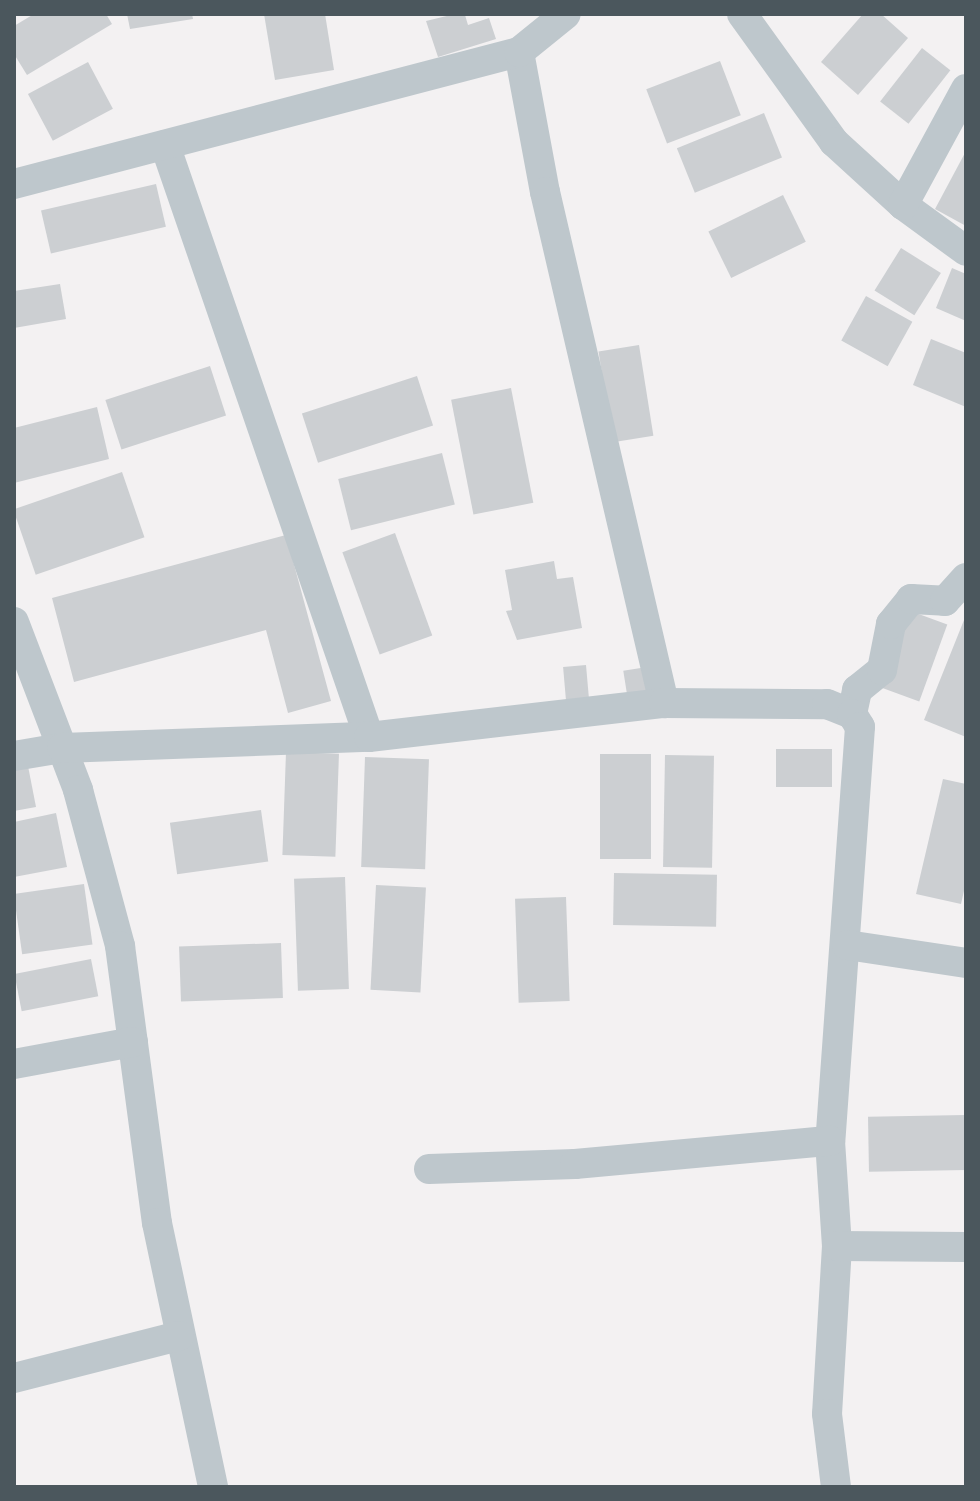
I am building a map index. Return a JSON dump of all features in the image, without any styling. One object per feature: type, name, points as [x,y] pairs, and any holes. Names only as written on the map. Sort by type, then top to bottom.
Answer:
[{"type":"street","points":[[14,184],[519,52],[566,14]]},
{"type":"street","points":[[742,14],[834,142],[903,205],[966,251]]},
{"type":"street","points":[[519,52],[545,192],[664,703]]},
{"type":"street","points":[[903,205],[966,89]]},
{"type":"street","points":[[165,145],[369,737]]},
{"type":"street","points":[[852,714],[857,690],[882,670],[891,624],[911,599],[945,601],[966,578]]},
{"type":"street","points":[[14,622],[62,748],[120,946],[157,1223],[213,1487]]},
{"type":"street","points":[[14,756],[62,748],[369,737],[664,703],[827,704],[852,714],[860,727],[847,945],[830,1141],[837,1246],[827,1414],[836,1487]]},
{"type":"street","points":[[847,945],[966,963]]},
{"type":"street","points":[[14,1064],[133,1042]]},
{"type":"street","points":[[429,1169],[575,1164],[830,1141]]},
{"type":"street","points":[[837,1246],[966,1247]]},
{"type":"street","points":[[14,1378],[179,1336]]},
{"type":"building","points":[[34,14],[106,14],[112,24],[27,75],[14,54],[14,26]]},
{"type":"building","points":[[127,14],[192,14],[193,19],[130,29]]},
{"type":"building","points":[[264,14],[325,14],[334,70],[275,80]]},
{"type":"building","points":[[455,14],[465,15],[468,25],[489,18],[496,39],[438,57],[426,21]]},
{"type":"building","points":[[863,14],[881,14],[908,38],[858,95],[821,62]]},
{"type":"building","points":[[922,48],[950,70],[909,124],[880,102]]},
{"type":"building","points":[[720,61],[741,115],[667,143],[646,89]]},
{"type":"building","points":[[88,62],[113,109],[53,141],[28,94]]},
{"type":"building","points":[[764,113],[782,158],[695,193],[677,148]]},
{"type":"building","points":[[966,151],[966,226],[935,209]]},
{"type":"building","points":[[156,184],[166,227],[51,253],[41,211]]},
{"type":"building","points":[[783,195],[806,242],[731,278],[708,231]]},
{"type":"building","points":[[901,248],[941,273],[914,315],[875,290]]},
{"type":"building","points":[[952,268],[966,274],[966,321],[936,308]]},
{"type":"building","points":[[60,284],[66,319],[14,328],[14,291]]},
{"type":"building","points":[[866,296],[912,322],[888,366],[841,341]]},
{"type":"building","points":[[931,339],[966,353],[966,407],[913,385]]},
{"type":"building","points":[[639,345],[653,436],[613,442],[599,351]]},
{"type":"building","points":[[210,366],[226,415],[121,449],[105,400]]},
{"type":"building","points":[[417,376],[433,425],[318,463],[302,413]]},
{"type":"building","points":[[511,388],[533,503],[473,514],[451,400]]},
{"type":"building","points":[[97,407],[109,459],[14,483],[14,428]]},
{"type":"building","points":[[442,453],[455,504],[351,530],[338,479]]},
{"type":"building","points":[[122,472],[144,537],[36,575],[14,509]]},
{"type":"building","points":[[395,533],[432,635],[380,655],[342,552]]},
{"type":"building","points":[[286,535],[331,701],[288,713],[266,630],[74,682],[52,598]]},
{"type":"building","points":[[554,561],[557,579],[573,577],[582,628],[517,640],[506,611],[512,610],[505,570]]},
{"type":"building","points":[[905,609],[947,624],[919,701],[877,686]]},
{"type":"building","points":[[966,615],[966,737],[924,720]]},
{"type":"building","points":[[586,665],[589,698],[566,700],[563,667]]},
{"type":"building","points":[[647,667],[652,697],[628,700],[623,671]]},
{"type":"building","points":[[776,749],[832,749],[832,787],[776,787]]},
{"type":"building","points":[[286,752],[339,754],[335,857],[282,855]]},
{"type":"building","points":[[600,754],[651,754],[651,859],[600,859]]},
{"type":"building","points":[[665,755],[714,756],[712,868],[663,867]]},
{"type":"building","points":[[365,757],[429,759],[425,869],[361,867]]},
{"type":"building","points":[[28,766],[36,807],[14,811],[14,769]]},
{"type":"building","points":[[943,779],[966,784],[966,882],[961,904],[916,894]]},
{"type":"building","points":[[261,810],[268,861],[177,874],[170,823]]},
{"type":"building","points":[[56,813],[67,867],[14,877],[14,822]]},
{"type":"building","points":[[614,873],[717,875],[716,927],[613,925]]},
{"type":"building","points":[[345,877],[349,989],[298,991],[294,879]]},
{"type":"building","points":[[84,884],[92,944],[22,954],[14,894]]},
{"type":"building","points":[[376,885],[426,888],[420,992],[371,990]]},
{"type":"building","points":[[566,897],[570,1001],[519,1003],[515,899]]},
{"type":"building","points":[[281,943],[283,998],[181,1002],[179,947]]},
{"type":"building","points":[[91,959],[98,996],[22,1011],[14,974]]},
{"type":"building","points":[[965,1115],[966,1170],[869,1172],[868,1117]]}]
